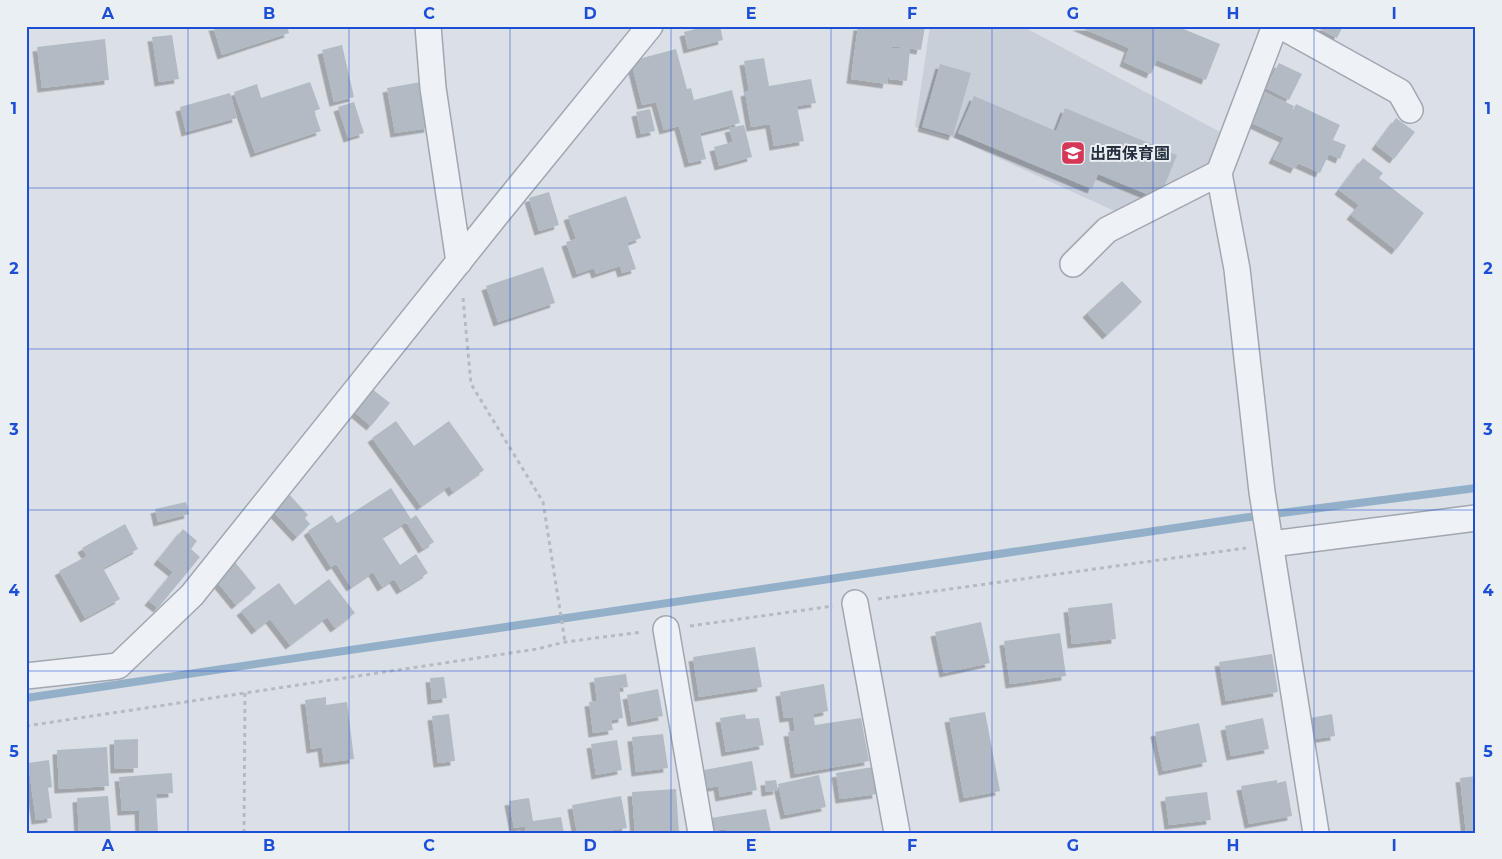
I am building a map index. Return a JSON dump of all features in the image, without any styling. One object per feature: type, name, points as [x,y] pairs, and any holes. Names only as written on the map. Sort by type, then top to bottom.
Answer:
[{"type":"street","points":[[428,26],[433,88],[459,262]]},
{"type":"street","points":[[26,676],[118,666],[192,596],[650,26]]},
{"type":"street","points":[[1275,26],[1219,173],[1237,269],[1262,492],[1272,544],[1316,833]]},
{"type":"street","points":[[1280,26],[1400,92],[1410,110]]},
{"type":"street","points":[[1073,264],[1107,230],[1219,173]]},
{"type":"street","points":[[1272,544],[1476,518]]},
{"type":"street","points":[[855,603],[897,833]]},
{"type":"street","points":[[666,629],[701,833]]},
{"type":"path","points":[[459,262],[471,384],[544,502],[566,642]]},
{"type":"path","points":[[244,833],[245,692]]},
{"type":"shaded area","points":[[930,26],[1022,26],[1224,134],[1216,159],[1175,190],[1123,215],[957,139],[915,127]]},
{"type":"building","points":[[213,26],[287,26],[289,33],[222,55]]},
{"type":"building","points":[[707,26],[720,26],[723,40],[688,49],[684,32]]},
{"type":"building","points":[[858,26],[925,26],[921,50],[892,46],[892,48],[910,49],[907,81],[889,79],[890,65],[887,84],[851,79]]},
{"type":"building","points":[[1077,26],[1176,26],[1220,44],[1206,80],[1157,60],[1151,74],[1124,62],[1129,48]]},
{"type":"building","points":[[1314,26],[1343,26],[1337,38]]},
{"type":"building","points":[[172,35],[179,79],[159,82],[152,37]]},
{"type":"building","points":[[105,39],[109,80],[42,88],[37,47]]},
{"type":"building","points":[[342,45],[354,97],[334,102],[322,50]]},
{"type":"building","points":[[676,49],[687,89],[691,88],[694,100],[732,90],[740,123],[700,133],[706,159],[689,163],[679,126],[664,130],[656,102],[642,105],[631,61]]},
{"type":"building","points":[[764,58],[769,86],[811,79],[816,103],[797,106],[804,141],[774,146],[770,124],[751,127],[745,92],[749,91],[744,61]]},
{"type":"building","points":[[1279,63],[1302,74],[1289,100],[1266,88]]},
{"type":"building","points":[[940,64],[971,73],[953,136],[922,127]]},
{"type":"building","points":[[310,82],[320,109],[314,111],[321,131],[255,153],[234,92],[257,84],[261,98]]},
{"type":"building","points":[[421,82],[429,128],[395,133],[387,88]]},
{"type":"building","points":[[1260,90],[1294,106],[1291,114],[1296,104],[1340,125],[1333,140],[1346,145],[1340,159],[1329,154],[1320,173],[1298,163],[1295,169],[1273,159],[1284,138],[1246,120]]},
{"type":"building","points":[[230,93],[237,118],[186,132],[180,107]]},
{"type":"building","points":[[974,96],[1056,131],[1065,108],[1177,155],[1159,199],[1098,174],[1092,189],[958,133]]},
{"type":"building","points":[[354,102],[364,133],[348,138],[338,107]]},
{"type":"building","points":[[650,109],[655,131],[641,134],[636,112]]},
{"type":"building","points":[[1396,118],[1415,132],[1394,159],[1376,145]]},
{"type":"building","points":[[744,125],[752,157],[719,166],[714,147],[733,142],[729,128]]},
{"type":"building","points":[[1363,158],[1383,173],[1379,178],[1424,213],[1396,250],[1351,215],[1359,205],[1339,190]]},
{"type":"building","points":[[549,192],[559,225],[539,231],[529,198]]},
{"type":"building","points":[[626,196],[641,238],[627,243],[636,269],[622,273],[620,266],[596,274],[594,268],[577,274],[566,242],[576,239],[568,216]]},
{"type":"building","points":[[543,267],[555,303],[498,322],[486,286]]},
{"type":"building","points":[[1122,281],[1142,302],[1107,335],[1087,313]]},
{"type":"building","points":[[372,389],[390,403],[371,426],[353,411]]},
{"type":"building","points":[[396,421],[414,446],[449,421],[484,470],[453,492],[449,486],[421,506],[372,438]]},
{"type":"building","points":[[391,488],[411,519],[416,515],[434,542],[423,549],[406,522],[382,537],[400,565],[416,554],[428,573],[401,590],[394,579],[382,587],[373,572],[351,587],[336,564],[331,567],[308,531],[332,515],[337,523]]},
{"type":"building","points":[[288,493],[308,515],[305,518],[310,524],[297,537],[271,509]]},
{"type":"building","points":[[186,502],[189,514],[158,522],[155,509]]},
{"type":"building","points":[[125,524],[138,549],[103,568],[120,599],[85,618],[59,571],[87,556],[82,548]]},
{"type":"building","points":[[183,529],[197,541],[191,549],[200,557],[158,608],[149,601],[173,572],[158,560]]},
{"type":"building","points":[[235,562],[256,588],[236,605],[214,578]]},
{"type":"building","points":[[329,579],[355,613],[335,628],[327,617],[290,645],[270,619],[256,630],[241,611],[279,583],[295,605]]},
{"type":"building","points":[[1112,603],[1116,639],[1072,644],[1068,608]]},
{"type":"building","points":[[981,622],[990,663],[944,673],[935,632]]},
{"type":"building","points":[[1060,633],[1066,676],[1010,684],[1004,641]]},
{"type":"building","points":[[755,647],[762,687],[699,697],[693,657]]},
{"type":"building","points":[[1272,654],[1278,692],[1226,701],[1219,662]]},
{"type":"building","points":[[626,674],[628,687],[619,688],[623,718],[611,720],[613,730],[593,733],[589,702],[597,701],[594,678]]},
{"type":"building","points":[[444,677],[447,698],[432,700],[430,678]]},
{"type":"building","points":[[824,684],[828,711],[813,714],[815,725],[861,718],[869,761],[795,774],[788,732],[795,731],[793,717],[784,718],[780,692]]},
{"type":"building","points":[[658,689],[663,716],[632,722],[627,695]]},
{"type":"building","points":[[326,697],[326,705],[347,702],[354,759],[324,763],[322,747],[311,749],[305,700]]},
{"type":"building","points":[[985,712],[1000,791],[964,798],[949,718]]},
{"type":"building","points":[[449,714],[455,761],[438,763],[432,716]]},
{"type":"building","points":[[745,714],[746,719],[759,718],[764,745],[726,752],[720,718]]},
{"type":"building","points":[[1332,714],[1335,736],[1308,740],[1305,719]]},
{"type":"building","points":[[1263,718],[1269,749],[1231,756],[1225,726]]},
{"type":"building","points":[[1199,723],[1207,762],[1163,771],[1155,732]]},
{"type":"building","points":[[663,734],[668,768],[636,772],[632,737]]},
{"type":"building","points":[[138,739],[138,768],[115,769],[114,740]]},
{"type":"building","points":[[617,740],[622,770],[596,775],[591,744]]},
{"type":"building","points":[[107,747],[109,786],[59,789],[57,750]]},
{"type":"building","points":[[49,760],[52,787],[48,788],[52,818],[36,820],[28,763]]},
{"type":"building","points":[[752,761],[757,790],[720,797],[718,786],[708,788],[704,770]]},
{"type":"building","points":[[873,767],[877,794],[840,799],[836,773]]},
{"type":"building","points":[[172,773],[173,793],[156,794],[158,833],[140,833],[139,810],[122,811],[119,777]]},
{"type":"building","points":[[819,775],[826,807],[785,815],[778,784]]},
{"type":"building","points":[[1476,776],[1476,833],[1466,833],[1460,778]]},
{"type":"building","points":[[776,780],[778,790],[766,792],[765,781]]},
{"type":"building","points":[[1277,780],[1277,783],[1286,781],[1292,816],[1249,824],[1241,786]]},
{"type":"building","points":[[676,789],[679,833],[635,833],[632,792]]},
{"type":"building","points":[[1207,792],[1211,820],[1169,825],[1165,797]]},
{"type":"building","points":[[108,796],[111,833],[79,833],[77,798]]},
{"type":"building","points":[[621,796],[627,828],[613,830],[613,833],[577,833],[572,805]]},
{"type":"building","points":[[529,798],[533,821],[561,817],[564,833],[526,833],[525,826],[514,828],[509,801]]},
{"type":"building","points":[[766,809],[771,833],[726,833],[726,829],[713,831],[711,818]]},
{"type":"waterway","points":[[26,698],[1242,518],[1476,488]]},
{"type":"place","name":"出西保育園","points":[[1073,153]]}]
